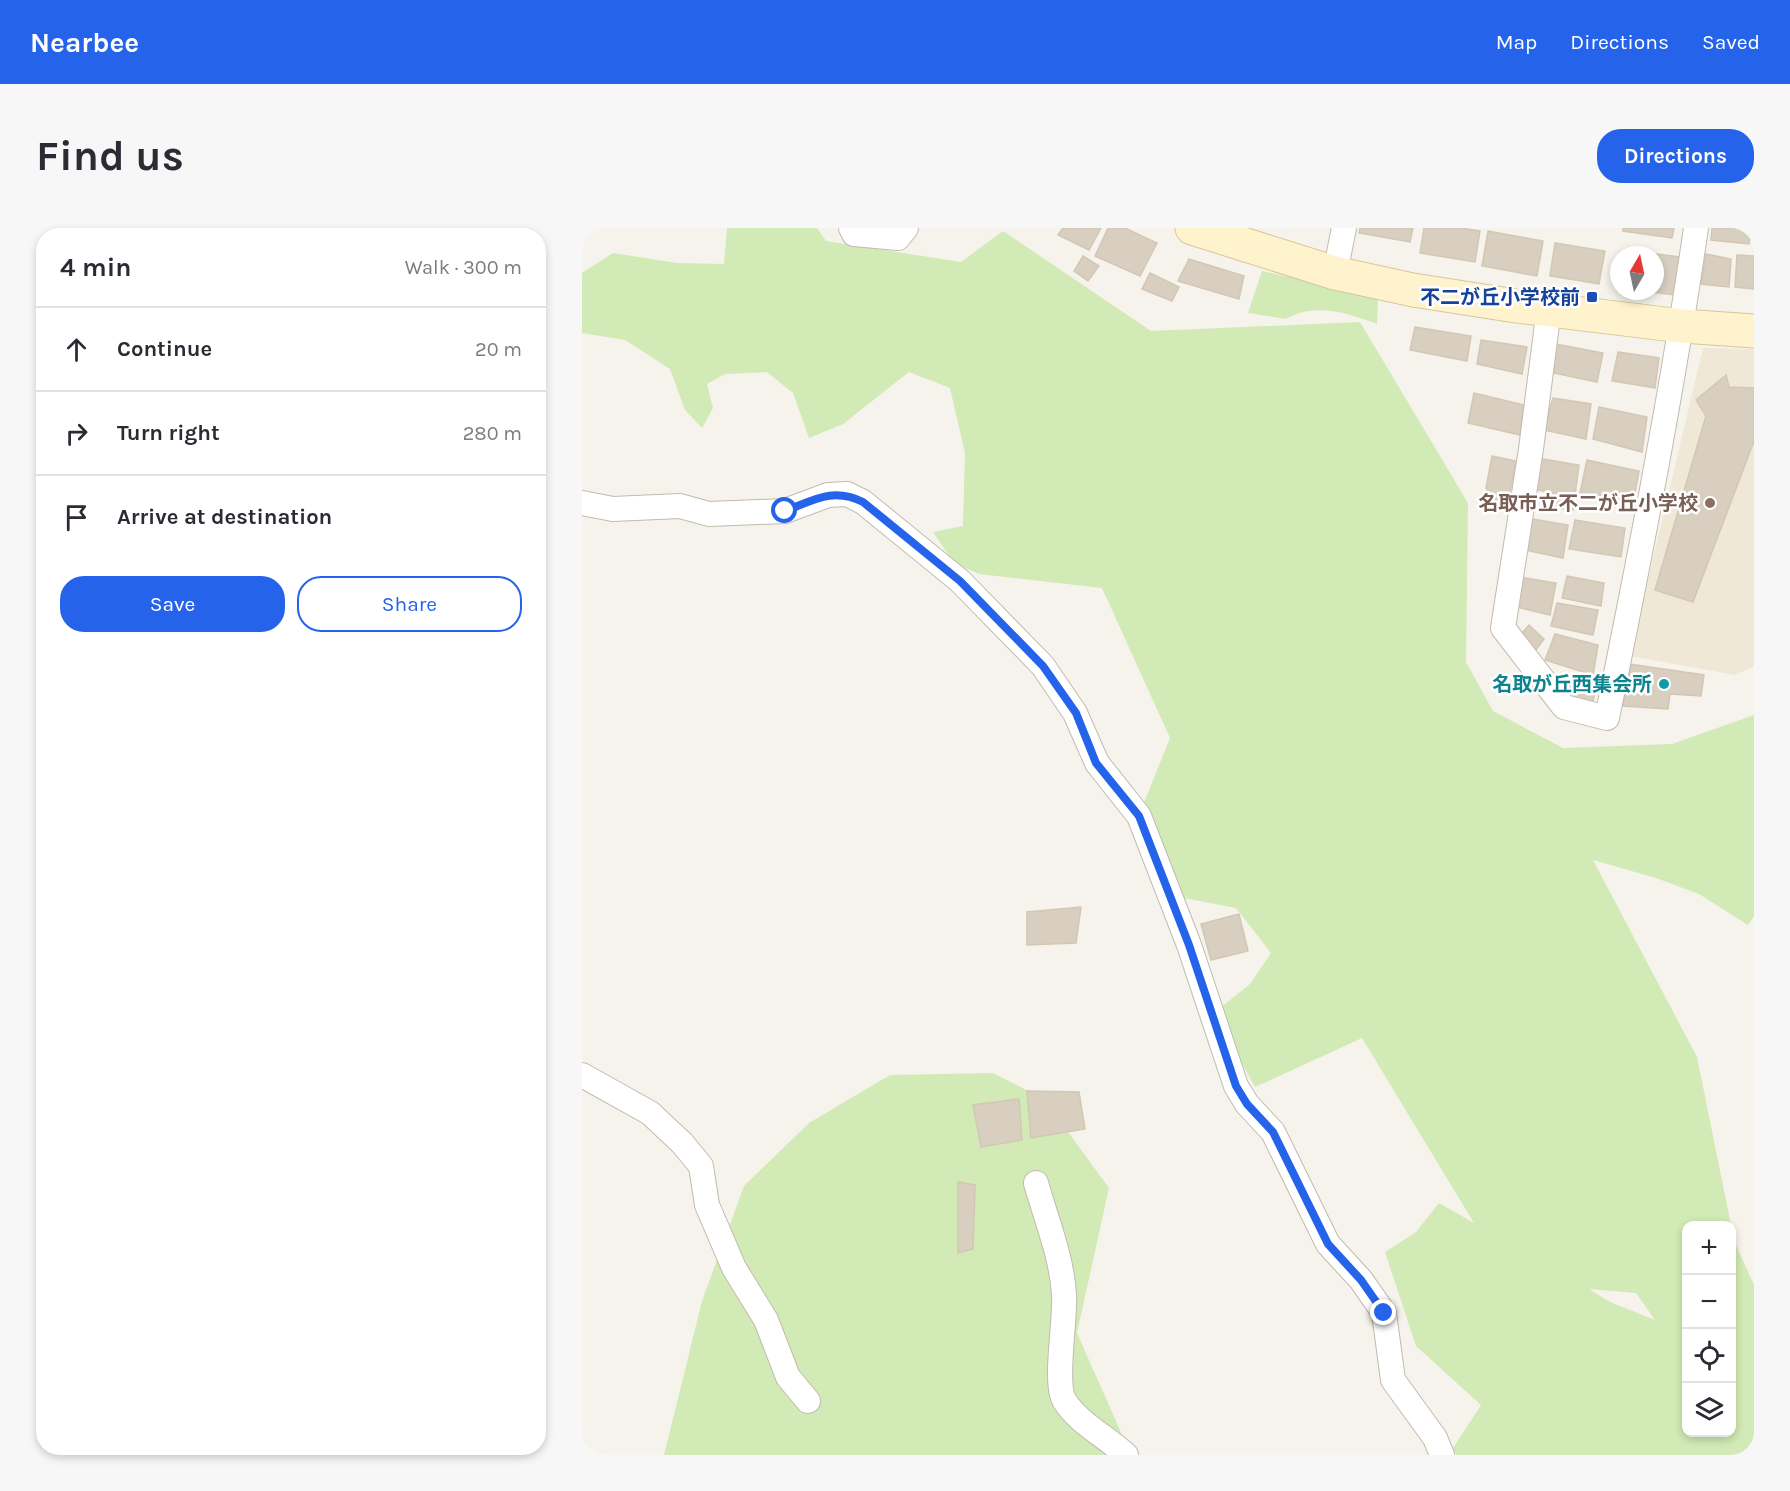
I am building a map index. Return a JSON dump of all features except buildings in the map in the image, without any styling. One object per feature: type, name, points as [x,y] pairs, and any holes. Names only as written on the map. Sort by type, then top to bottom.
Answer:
[{"type":"street","points":[[852,228],[854,234],[898,238],[906,228]]},
{"type":"street","points":[[1192,228],[1335,273],[1413,290],[1682,326],[1754,331]]},
{"type":"street","points":[[1335,273],[1344,228]]},
{"type":"street","points":[[1549,309],[1531,449],[1503,628],[1564,707],[1607,718],[1649,513],[1682,326],[1696,228]]},
{"type":"street","points":[[582,503],[613,509],[680,506],[709,514],[785,511],[828,495],[847,494],[863,502],[960,581],[1043,666],[1076,713],[1096,763],[1139,816],[1189,945],[1236,1086],[1247,1104],[1273,1132],[1328,1244],[1361,1280],[1384,1313],[1393,1380],[1409,1407],[1435,1438],[1442,1455]]},
{"type":"street","points":[[582,1075],[650,1113],[682,1143],[700,1166],[707,1205],[734,1268],[766,1320],[788,1377],[808,1401]]},
{"type":"street","points":[[1036,1183],[1056,1253],[1064,1294],[1061,1378],[1063,1399],[1080,1417],[1126,1455]]},
{"type":"shaded area","name":"名取市立不二が丘小学校","points":[[1703,348],[1754,349],[1754,666],[1735,675],[1630,656]]},
{"type":"green space","points":[[727,228],[817,228],[826,241],[961,262],[1003,231],[1151,331],[1360,322],[1468,503],[1466,662],[1493,711],[1563,748],[1672,744],[1754,715],[1754,916],[1748,925],[1699,894],[1656,878],[1593,860],[1697,1057],[1730,1221],[1682,1221],[1682,1437],[1736,1437],[1736,1245],[1754,1285],[1753,1455],[1456,1455],[1453,1448],[1481,1405],[1416,1346],[1385,1252],[1416,1232],[1439,1203],[1474,1223],[1362,1038],[1255,1087],[1214,1013],[1250,984],[1271,953],[1236,908],[1184,898],[1143,805],[1170,738],[1102,588],[979,574],[954,563],[933,532],[963,526],[965,453],[950,388],[909,372],[843,424],[809,438],[793,393],[767,372],[725,374],[707,384],[713,408],[702,428],[685,410],[670,369],[625,340],[582,333],[582,273],[613,253],[677,263],[724,264]],"holes":[[[1589,1289],[1636,1293],[1655,1320],[1610,1302]]]},
{"type":"green space","points":[[1262,271],[1378,297],[1377,324],[1332,311],[1308,311],[1286,319],[1248,313]]},
{"type":"green space","points":[[993,1073],[1044,1099],[1109,1188],[1077,1333],[1131,1455],[664,1455],[702,1301],[744,1186],[809,1123],[890,1075]]},
{"type":"place","name":"不二が丘小学校前","points":[[1592,297]]},
{"type":"place","name":"名取市立不二が丘小学校","points":[[1710,503]]},
{"type":"place","name":"名取が丘西集会所","points":[[1664,684]]},
{"type":"route","points":[[785,511],[828,495],[847,494],[863,502],[960,581],[1043,666],[1076,713],[1096,763],[1139,816],[1189,945],[1236,1086],[1247,1104],[1273,1132],[1328,1244],[1361,1280],[1384,1313]]}]
